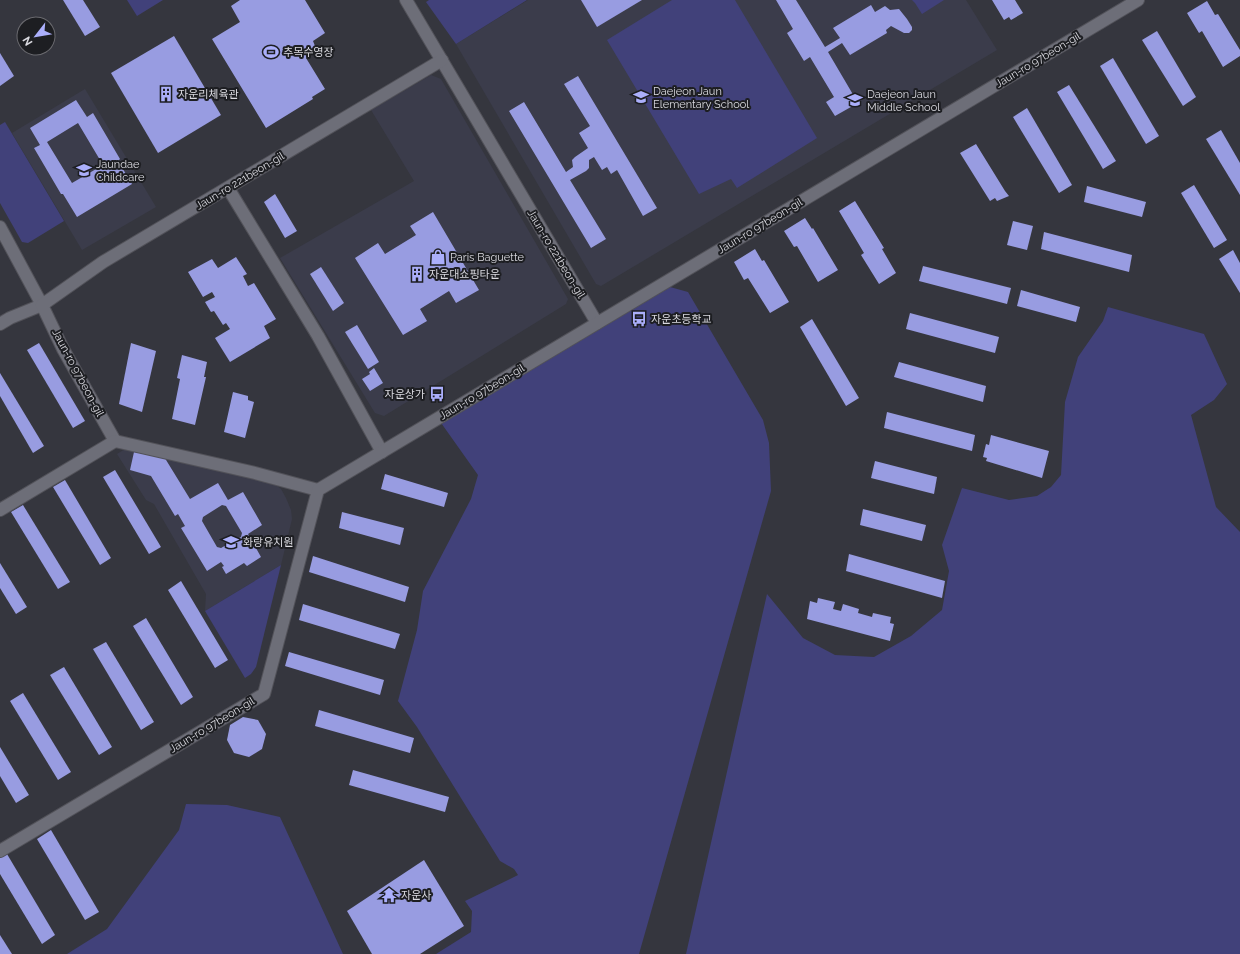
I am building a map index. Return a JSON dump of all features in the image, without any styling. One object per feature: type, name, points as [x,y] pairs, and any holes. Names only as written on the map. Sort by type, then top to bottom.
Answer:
[{"type":"street","name":"Jaun-ro 221beon-gil","points":[[406,0],[597,323]]},
{"type":"street","name":"Jaun-ro 97beon-gil","points":[[0,851],[264,694],[318,490],[1138,0]]},
{"type":"street","name":"Jaun-ro 221beon-gil","points":[[0,324],[10,318],[42,305],[103,262],[442,60]]},
{"type":"street","points":[[228,188],[318,336],[382,452]]},
{"type":"street","name":"Jaun-ro 97beon-gil","points":[[0,227],[42,305],[63,349],[115,441]]},
{"type":"street","points":[[0,510],[115,441],[255,473],[318,490]]},
{"type":"shaded area","points":[[127,0],[163,0],[137,16]]},
{"type":"shaded area","points":[[429,0],[527,0],[456,44],[426,2]]},
{"type":"shaded area","name":"Daejeon Jaun Elementary School","points":[[528,0],[966,0],[997,50],[601,286],[596,284],[456,44]]},
{"type":"shaded area","points":[[672,0],[735,0],[817,138],[737,188],[731,179],[699,194],[607,40]]},
{"type":"shaded area","points":[[912,0],[944,0],[922,14]]},
{"type":"shaded area","points":[[431,75],[441,79],[568,299],[566,304],[384,416],[375,413],[280,258],[414,181],[371,110]]},
{"type":"shaded area","name":"Jaundae Childcare","points":[[85,89],[156,207],[82,250],[12,133]]},
{"type":"shaded area","points":[[5,122],[64,221],[28,243],[22,242],[0,203],[0,125]]},
{"type":"shaded area","points":[[670,287],[688,292],[763,420],[769,443],[771,491],[639,954],[436,954],[471,932],[472,911],[465,901],[518,875],[514,869],[500,861],[417,727],[398,701],[417,630],[423,591],[471,499],[478,475],[439,420]]},
{"type":"shaded area","points":[[1108,307],[1204,334],[1227,384],[1214,400],[1191,415],[1216,507],[1240,532],[1240,954],[686,954],[767,594],[803,638],[835,655],[874,657],[911,636],[942,610],[949,571],[942,545],[962,488],[1009,500],[1037,496],[1051,487],[1061,475],[1065,402],[1078,357],[1103,321]]},
{"type":"shaded area","name":"화랑유치원","points":[[133,444],[272,481],[281,489],[286,498],[291,510],[292,519],[281,565],[205,611],[206,594],[154,504],[146,500],[117,454]]},
{"type":"shaded area","points":[[281,565],[256,667],[251,674],[245,678],[205,611]]},
{"type":"shaded area","points":[[186,804],[227,805],[280,817],[343,954],[67,954],[107,929],[179,830]]},
{"type":"building","points":[[63,0],[83,0],[100,27],[85,36]]},
{"type":"building","points":[[240,0],[305,0],[325,33],[313,41],[317,51],[306,58],[325,89],[312,97],[313,99],[266,128],[212,39],[240,22],[231,6]]},
{"type":"building","points":[[581,0],[642,0],[597,27]]},
{"type":"building","points":[[776,0],[796,0],[825,47],[840,38],[833,28],[871,5],[875,12],[885,6],[890,10],[899,9],[912,27],[912,30],[909,33],[904,33],[891,26],[886,30],[887,33],[850,55],[842,43],[828,52],[858,103],[835,116],[826,102],[834,97],[810,57],[804,61],[787,33],[793,29]]},
{"type":"building","points":[[992,0],[1015,0],[1023,13],[1011,20],[1009,17],[1004,20]]},
{"type":"building","points":[[1207,1],[1215,15],[1218,14],[1240,50],[1240,56],[1223,67],[1202,31],[1199,33],[1187,13]]},
{"type":"building","points":[[1157,31],[1196,97],[1183,106],[1142,40]]},
{"type":"building","name":"자운리체육관","points":[[174,36],[221,115],[158,153],[111,73]]},
{"type":"building","points":[[0,53],[14,76],[0,86]]},
{"type":"building","points":[[1113,58],[1159,136],[1146,144],[1100,66]]},
{"type":"building","points":[[578,76],[657,208],[643,216],[617,170],[611,174],[607,167],[602,170],[594,157],[589,160],[589,168],[570,180],[606,239],[591,248],[509,111],[524,102],[566,172],[573,167],[572,160],[588,148],[579,133],[590,126],[564,84]]},
{"type":"building","points":[[1069,85],[1116,161],[1103,169],[1057,92]]},
{"type":"building","points":[[76,100],[87,117],[93,113],[120,159],[118,161],[132,184],[77,217],[63,194],[61,194],[34,148],[40,145],[30,128]],"holes":[[[78,123],[103,165],[72,183],[47,142]]]},
{"type":"building","points":[[1027,108],[1072,185],[1059,193],[1013,117]]},
{"type":"building","points":[[1221,130],[1240,163],[1240,195],[1206,139]]},
{"type":"building","points":[[976,144],[1009,196],[997,201],[995,198],[990,201],[960,153]]},
{"type":"building","points":[[1194,185],[1227,240],[1214,248],[1181,193]]},
{"type":"building","points":[[1087,186],[1146,202],[1142,217],[1084,202]]},
{"type":"building","points":[[275,194],[297,231],[285,238],[264,202]]},
{"type":"building","points":[[855,201],[884,248],[882,249],[896,273],[879,284],[861,255],[864,253],[839,211]]},
{"type":"building","name":"자운대쇼핑타운","points":[[433,212],[479,290],[456,303],[449,291],[420,309],[427,321],[403,335],[355,258],[378,243],[385,254],[416,235],[410,226]]},
{"type":"building","points":[[805,218],[812,229],[813,228],[838,270],[818,282],[797,246],[794,247],[784,231]]},
{"type":"building","points":[[1013,221],[1033,226],[1027,250],[1007,245]]},
{"type":"building","points":[[1044,232],[1132,255],[1129,272],[1041,249]]},
{"type":"building","points":[[755,249],[762,261],[764,260],[789,302],[770,313],[748,278],[744,280],[734,262]]},
{"type":"building","points":[[1233,250],[1240,263],[1240,293],[1219,259]]},
{"type":"building","points":[[236,257],[247,274],[243,276],[248,286],[254,283],[276,319],[264,326],[270,338],[230,362],[215,338],[230,329],[226,323],[223,325],[214,311],[211,312],[205,302],[215,297],[212,292],[203,297],[188,272],[212,259],[218,268]]},
{"type":"building","points":[[923,266],[1011,288],[1007,304],[919,281]]},
{"type":"building","points":[[321,267],[344,303],[333,311],[310,274]]},
{"type":"building","points":[[1021,290],[1080,307],[1076,322],[1017,306]]},
{"type":"building","points":[[910,313],[999,337],[995,353],[906,329]]},
{"type":"building","points":[[812,319],[859,398],[846,406],[800,327]]},
{"type":"building","points":[[357,325],[379,362],[368,369],[345,332]]},
{"type":"building","points":[[39,343],[85,421],[73,428],[27,350]]},
{"type":"building","points":[[131,343],[156,351],[142,412],[119,404]]},
{"type":"building","points":[[182,355],[207,362],[204,377],[206,377],[195,425],[172,419],[180,379],[177,378]]},
{"type":"building","points":[[899,362],[986,386],[983,402],[894,377]]},
{"type":"building","points":[[374,368],[383,383],[370,391],[362,379],[370,374],[369,372]]},
{"type":"building","points":[[0,373],[44,446],[33,453],[0,396]]},
{"type":"building","points":[[233,392],[248,396],[248,400],[254,402],[245,438],[224,432]]},
{"type":"building","points":[[887,412],[975,435],[972,451],[884,428]]},
{"type":"building","points":[[991,435],[1049,451],[1042,478],[986,461],[987,458],[983,457],[986,444],[989,445]]},
{"type":"building","points":[[134,452],[145,454],[146,452],[163,455],[190,499],[218,483],[228,500],[243,492],[262,525],[248,534],[261,557],[247,566],[244,563],[226,574],[222,567],[224,566],[221,562],[207,571],[181,528],[185,526],[178,514],[175,516],[151,476],[130,470]],"holes":[[[222,505],[226,506],[242,533],[241,537],[221,548],[217,547],[202,521],[203,517]]]},
{"type":"building","points":[[875,461],[937,477],[934,494],[871,478]]},
{"type":"building","points":[[115,470],[161,547],[149,554],[103,477]]},
{"type":"building","points":[[385,474],[448,493],[444,507],[381,489]]},
{"type":"building","points":[[65,480],[111,558],[100,565],[53,487]]},
{"type":"building","points":[[23,505],[70,582],[58,589],[11,512]]},
{"type":"building","points":[[863,509],[926,525],[922,541],[860,525]]},
{"type":"building","points":[[342,512],[404,528],[400,545],[339,528]]},
{"type":"building","points":[[849,554],[945,581],[942,598],[846,571]]},
{"type":"building","points":[[313,556],[409,587],[405,602],[309,572]]},
{"type":"building","points":[[0,563],[27,607],[16,614],[0,588]]},
{"type":"building","points":[[181,581],[228,660],[215,668],[168,590]]},
{"type":"building","points":[[818,598],[835,602],[833,609],[841,611],[843,604],[859,609],[858,613],[872,617],[873,613],[891,617],[890,623],[894,624],[890,641],[807,619],[810,601],[817,603]]},
{"type":"building","points":[[303,604],[400,634],[395,649],[299,620]]},
{"type":"building","points":[[146,618],[193,697],[181,705],[133,626]]},
{"type":"building","points":[[106,642],[154,722],[141,730],[93,649]]},
{"type":"building","points":[[289,652],[384,680],[380,695],[285,666]]},
{"type":"building","points":[[64,667],[112,747],[99,755],[50,675]]},
{"type":"building","points":[[23,693],[71,772],[58,780],[10,701]]},
{"type":"building","points":[[319,710],[414,738],[410,753],[315,726]]},
{"type":"building","points":[[243,717],[258,720],[266,734],[262,749],[249,757],[234,753],[227,740],[230,725]]},
{"type":"building","points":[[0,747],[29,795],[16,803],[0,776]]},
{"type":"building","points":[[353,770],[449,797],[445,812],[349,785]]},
{"type":"building","points":[[51,830],[99,912],[85,920],[37,839]]},
{"type":"building","points":[[7,854],[55,935],[42,944],[0,874],[0,858]]},
{"type":"building","points":[[424,860],[464,926],[420,954],[372,954],[347,911]]},
{"type":"building","points":[[0,935],[12,954],[0,954]]},
{"type":"place","name":"추목수영장","points":[[271,52]]},
{"type":"place","name":"자운리체육관","points":[[166,94]]},
{"type":"place","name":"Daejeon Jaun Elementary School","points":[[641,97]]},
{"type":"place","name":"Daejeon Jaun Middle School","points":[[855,100]]},
{"type":"place","name":"Jaundae Childcare","points":[[84,170]]},
{"type":"place","name":"Paris Baguette","points":[[438,257]]},
{"type":"place","name":"자운대쇼핑타운","points":[[417,274]]},
{"type":"place","name":"자운초등학교","points":[[639,319]]},
{"type":"place","name":"자운상가","points":[[437,394]]},
{"type":"place","name":"화랑유치원","points":[[231,542]]},
{"type":"place","name":"자운사","points":[[389,895]]}]
